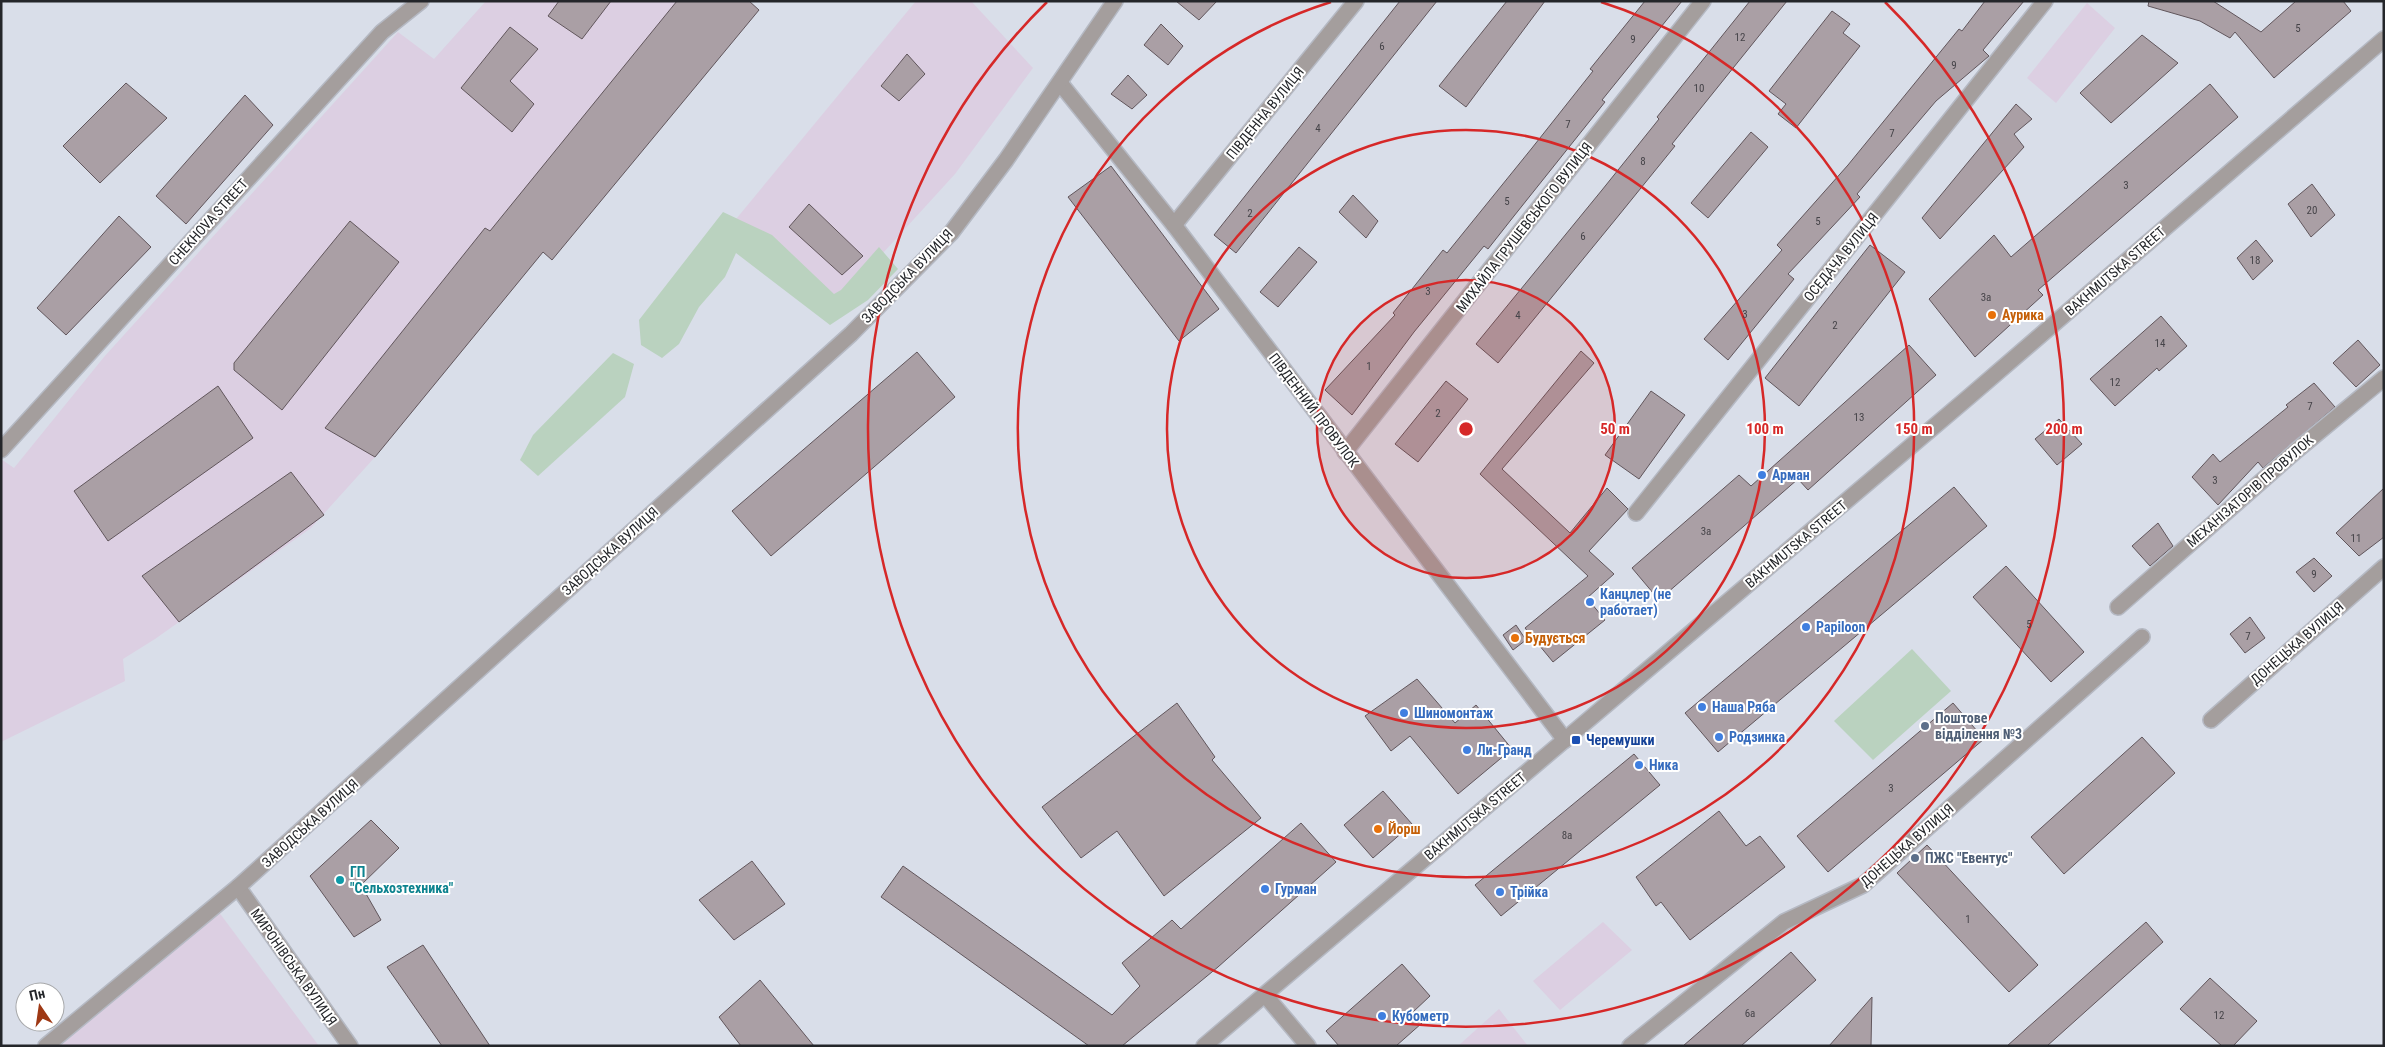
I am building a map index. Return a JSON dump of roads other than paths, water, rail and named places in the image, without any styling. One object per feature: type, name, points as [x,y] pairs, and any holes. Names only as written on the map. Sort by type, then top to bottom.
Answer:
[{"type":"street","name":"CHEKHOVA STREET","points":[[1,450],[382,32],[421,1]]},
{"type":"street","name":"ЗАВОДСЬКА ВУЛИЦЯ","points":[[46,1046],[238,888],[850,334],[951,233],[1060,83],[1115,1]]},
{"type":"street","name":"ПІВДЕННА ВУЛИЦЯ","points":[[1174,225],[1356,1]]},
{"type":"street","name":"МИХАЙЛА ГРУШЕВСЬКОГО ВУЛИЦЯ","points":[[1345,452],[1703,1]]},
{"type":"street","name":"ОСЕДАЧА ВУЛИЦЯ","points":[[1636,513],[2045,1]]},
{"type":"street","name":"BAKHMUTSKA STREET","points":[[1204,1046],[1970,396],[2384,39]]},
{"type":"street","name":"ПІВДЕННИЙ ПРОВУЛОК","points":[[1060,83],[1174,225],[1565,740]]},
{"type":"street","name":"МЕХАНІЗАТОРІВ ПРОВУЛОК","points":[[2118,607],[2296,450],[2384,378]]},
{"type":"street","name":"ДОНЕЦЬКА ВУЛИЦЯ","points":[[2211,720],[2384,567]]},
{"type":"street","name":"ДОНЕЦЬКА ВУЛИЦЯ","points":[[1630,1046],[1784,922],[1863,885],[2142,637]]},
{"type":"street","name":"МИРОНІВСЬКА ВУЛИЦЯ","points":[[238,888],[350,1046]]},
{"type":"street","points":[[1265,994],[1308,1046]]},
{"type":"place","name":"Аурика","points":[[1992,315]]},
{"type":"place","name":"Арман","points":[[1762,475]]},
{"type":"place","name":"Канцлер (не работает)","points":[[1590,602]]},
{"type":"place","name":"Papiloon","points":[[1806,627]]},
{"type":"place","name":"Будується","points":[[1515,638]]},
{"type":"place","name":"Наша Ряба","points":[[1702,707]]},
{"type":"place","name":"Шиномонтаж","points":[[1404,713]]},
{"type":"place","name":"Поштове відділення №3","points":[[1925,726]]},
{"type":"place","name":"Родзинка","points":[[1719,737]]},
{"type":"place","name":"Черемушки","points":[[1576,740]]},
{"type":"place","name":"Ли-Гранд","points":[[1467,750]]},
{"type":"place","name":"Ника","points":[[1639,765]]},
{"type":"place","name":"Йорш","points":[[1378,829]]},
{"type":"place","name":"ПЖС \"Евентус\"","points":[[1915,858]]},
{"type":"place","name":"ГП \"Сельхозтехника\"","points":[[340,880]]},
{"type":"place","name":"Гурман","points":[[1265,889]]},
{"type":"place","name":"Трійка","points":[[1500,892]]},
{"type":"place","name":"Кубометр","points":[[1382,1016]]}]
